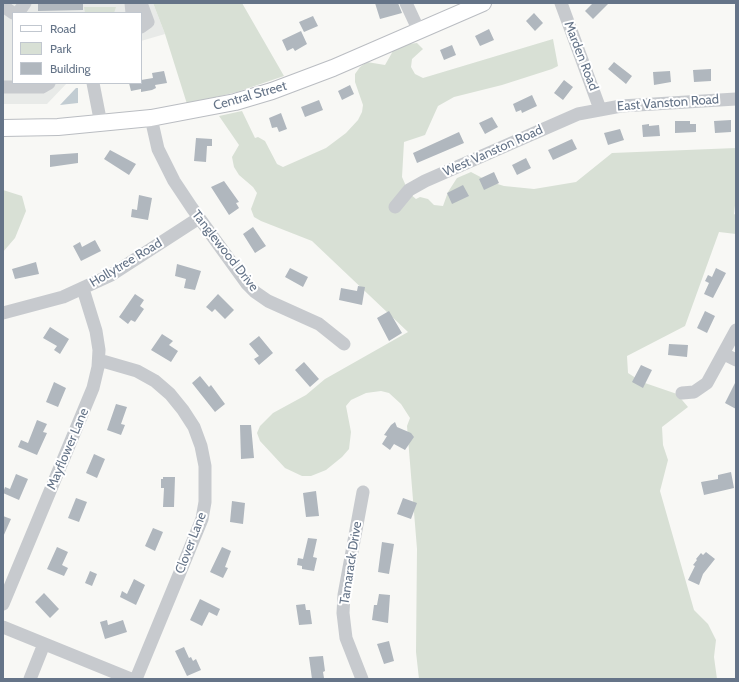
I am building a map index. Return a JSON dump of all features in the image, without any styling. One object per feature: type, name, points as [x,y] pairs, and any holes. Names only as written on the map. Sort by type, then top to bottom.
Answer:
[{"type":"main road","name":"Central Street","points":[[3,128],[58,127],[151,118],[195,111],[272,91],[333,68],[482,3]]},
{"type":"street","points":[[19,12],[25,3]]},
{"type":"street","points":[[141,3],[148,22],[142,26]]},
{"type":"street","points":[[406,3],[419,31]]},
{"type":"street","name":"Marden Road","points":[[561,3],[600,109]]},
{"type":"street","points":[[3,6],[12,12]]},
{"type":"street","points":[[3,87],[42,87],[47,84]]},
{"type":"street","points":[[93,84],[101,124]]},
{"type":"street","name":"East Vanston Road","points":[[600,109],[630,105],[736,99]]},
{"type":"street","name":"West Vanston Road","points":[[395,207],[409,190],[425,181],[569,117],[600,109]]},
{"type":"street","name":"Tanglewood Drive","points":[[151,118],[158,149],[165,164],[199,218],[232,264],[255,292],[284,309],[320,324],[344,344]]},
{"type":"street","name":"Hollytree Road","points":[[3,313],[63,297],[111,275],[199,218]]},
{"type":"street","name":"Mayflower Lane","points":[[3,604],[93,388],[99,360],[96,331],[83,288]]},
{"type":"street","points":[[682,393],[694,392],[707,383],[736,330]]},
{"type":"street","points":[[724,354],[736,360]]},
{"type":"street","name":"Clover Lane","points":[[99,360],[137,371],[155,382],[170,394],[194,427],[201,446],[205,466],[206,502],[202,519],[136,679]]},
{"type":"street","name":"Tamarack Drive","points":[[362,679],[346,638],[343,613],[344,595],[363,492]]},
{"type":"street","points":[[3,627],[131,679]]},
{"type":"street","points":[[30,679],[44,644]]},
{"type":"shaded area","points":[[3,3],[153,3],[165,34],[142,41],[142,12],[12,12],[12,84],[66,84],[47,104],[3,104]]},
{"type":"shaded area","points":[[76,88],[78,88],[78,103],[60,105]]},
{"type":"green space","points":[[153,3],[242,3],[284,76],[237,92],[187,104],[165,34]]},
{"type":"green space","points":[[84,7],[116,7],[114,12],[85,12]]},
{"type":"green space","points":[[553,39],[558,66],[502,85],[454,97],[438,106],[425,135],[404,142],[402,177],[409,193],[416,199],[420,197],[428,199],[434,205],[443,206],[448,192],[457,178],[471,172],[488,181],[504,186],[534,189],[576,182],[612,153],[736,148],[736,197],[734,214],[736,215],[736,234],[719,232],[685,326],[627,356],[628,373],[642,382],[677,394],[688,407],[662,427],[663,445],[668,460],[660,491],[694,610],[708,624],[716,640],[714,657],[717,679],[419,679],[416,652],[417,549],[407,426],[410,418],[401,404],[389,393],[381,391],[366,393],[351,400],[346,406],[351,432],[349,449],[326,470],[311,476],[302,476],[285,468],[260,441],[257,433],[260,426],[273,413],[306,395],[325,379],[408,332],[312,241],[254,217],[251,209],[257,193],[253,187],[239,175],[234,167],[232,157],[239,145],[219,116],[242,111],[255,138],[258,137],[265,141],[277,164],[283,167],[326,148],[346,133],[358,120],[362,112],[363,105],[355,82],[355,74],[360,67],[367,62],[385,65],[393,51],[399,45],[417,43],[423,49],[412,59],[411,67],[415,74],[423,78]]},
{"type":"green space","points":[[3,190],[22,196],[26,211],[15,238],[3,252]]},
{"type":"building","points":[[38,3],[83,3],[83,10],[38,11]]},
{"type":"building","points":[[375,3],[398,3],[402,13],[380,19]]},
{"type":"building","points":[[593,3],[609,3],[593,19],[585,11]]},
{"type":"building","points":[[534,13],[543,23],[535,31],[526,21]]},
{"type":"building","points":[[313,16],[318,26],[304,32],[299,22]]},
{"type":"building","points":[[489,29],[494,40],[480,46],[475,36]]},
{"type":"building","points":[[301,31],[307,44],[295,51],[293,48],[287,51],[282,40]]},
{"type":"building","points":[[452,45],[456,55],[444,60],[440,50]]},
{"type":"building","points":[[614,62],[632,76],[626,84],[608,69]]},
{"type":"building","points":[[711,69],[711,81],[694,82],[693,70]]},
{"type":"building","points":[[164,71],[167,83],[155,85],[156,88],[152,90],[141,92],[141,89],[131,91],[129,84],[142,84],[142,80],[153,78],[152,73]]},
{"type":"building","points":[[670,71],[671,82],[654,85],[653,72]]},
{"type":"building","points":[[564,80],[573,87],[563,100],[554,93]]},
{"type":"building","points":[[350,85],[354,94],[342,100],[338,91]]},
{"type":"building","points":[[532,95],[537,106],[522,113],[521,110],[516,112],[513,104]]},
{"type":"building","points":[[319,100],[323,110],[305,117],[301,107]]},
{"type":"building","points":[[281,113],[287,129],[279,132],[277,127],[272,128],[269,118]]},
{"type":"building","points":[[492,117],[498,127],[485,134],[479,123]]},
{"type":"building","points":[[731,120],[731,132],[715,133],[714,121]]},
{"type":"building","points":[[675,121],[690,121],[690,124],[696,124],[696,132],[675,133]]},
{"type":"building","points":[[649,124],[649,126],[659,125],[660,136],[643,137],[642,125]]},
{"type":"building","points":[[620,129],[624,140],[608,145],[604,133]]},
{"type":"building","points":[[459,132],[464,143],[417,163],[413,153]]},
{"type":"building","points":[[196,138],[212,139],[212,146],[207,146],[206,162],[194,161]]},
{"type":"building","points":[[572,139],[577,149],[553,160],[548,150]]},
{"type":"building","points":[[110,150],[136,164],[129,175],[104,159]]},
{"type":"building","points":[[78,153],[78,163],[50,167],[50,155]]},
{"type":"building","points":[[526,158],[531,168],[517,175],[512,165]]},
{"type":"building","points":[[494,172],[499,183],[484,190],[479,179]]},
{"type":"building","points":[[224,181],[239,202],[236,203],[239,208],[229,215],[211,187]]},
{"type":"building","points":[[463,185],[469,196],[452,204],[447,193]]},
{"type":"building","points":[[139,195],[152,198],[148,220],[131,217],[132,209],[137,210]]},
{"type":"building","points":[[253,227],[266,246],[255,253],[243,234]]},
{"type":"building","points":[[95,240],[101,251],[81,261],[73,246],[80,242],[82,247]]},
{"type":"building","points":[[36,262],[39,274],[15,279],[12,269]]},
{"type":"building","points":[[177,264],[201,271],[195,290],[184,288],[186,279],[175,276]]},
{"type":"building","points":[[290,268],[308,277],[303,287],[285,277]]},
{"type":"building","points":[[716,268],[726,273],[713,298],[704,294],[709,283],[705,281],[708,275],[712,277]]},
{"type":"building","points":[[358,286],[365,287],[362,305],[339,300],[341,288],[357,291]]},
{"type":"building","points":[[135,294],[144,300],[140,306],[144,309],[135,322],[131,320],[128,324],[119,317]]},
{"type":"building","points":[[218,294],[234,310],[225,319],[215,309],[212,312],[206,307]]},
{"type":"building","points":[[389,311],[402,333],[389,341],[377,318]]},
{"type":"building","points":[[705,311],[715,316],[707,333],[697,328]]},
{"type":"building","points":[[50,327],[69,339],[60,354],[54,350],[57,346],[43,338]]},
{"type":"building","points":[[162,334],[173,341],[169,345],[178,351],[171,362],[151,350]]},
{"type":"building","points":[[259,336],[273,353],[259,365],[254,359],[259,356],[249,344]]},
{"type":"building","points":[[669,344],[688,345],[687,357],[668,355]]},
{"type":"building","points":[[304,362],[319,379],[310,387],[295,370]]},
{"type":"building","points":[[641,365],[652,370],[643,388],[632,382]]},
{"type":"building","points":[[200,376],[209,387],[211,385],[225,404],[215,412],[192,383]]},
{"type":"building","points":[[736,381],[736,409],[725,403]]},
{"type":"building","points":[[54,382],[66,388],[58,407],[46,402]]},
{"type":"building","points":[[116,404],[127,407],[121,424],[125,425],[121,435],[107,430]]},
{"type":"building","points":[[37,420],[47,424],[43,432],[47,433],[37,455],[18,447],[21,440],[28,443]]},
{"type":"building","points":[[395,422],[397,427],[411,433],[414,437],[405,450],[394,444],[390,450],[382,444],[387,436],[384,435]]},
{"type":"building","points":[[240,425],[251,425],[254,458],[241,459]]},
{"type":"building","points":[[94,454],[105,459],[97,478],[86,473]]},
{"type":"building","points":[[731,472],[734,488],[704,495],[701,482],[718,479],[718,475]]},
{"type":"building","points":[[16,474],[28,479],[19,500],[3,493],[5,487],[10,489]]},
{"type":"building","points":[[163,477],[175,477],[174,507],[163,507],[164,488],[161,488],[161,479],[163,479]]},
{"type":"building","points":[[316,491],[319,516],[306,517],[303,493]]},
{"type":"building","points":[[76,498],[87,502],[79,522],[68,518]]},
{"type":"building","points":[[403,498],[417,503],[411,519],[397,514]]},
{"type":"building","points":[[232,501],[245,503],[243,524],[230,522]]},
{"type":"building","points":[[3,516],[11,519],[3,537]]},
{"type":"building","points":[[153,528],[163,532],[155,551],[145,546]]},
{"type":"building","points":[[308,538],[317,539],[313,557],[317,558],[314,571],[302,569],[302,566],[297,565],[298,558],[303,559]]},
{"type":"building","points":[[382,542],[394,544],[389,574],[378,572]]},
{"type":"building","points":[[57,547],[68,552],[62,565],[68,568],[64,576],[47,569]]},
{"type":"building","points":[[222,547],[231,551],[225,567],[228,568],[223,578],[210,572]]},
{"type":"building","points":[[706,552],[715,559],[703,574],[699,585],[688,580],[695,566],[693,565],[697,560],[696,559],[701,553],[703,555]]},
{"type":"building","points":[[90,571],[97,574],[92,586],[85,583]]},
{"type":"building","points":[[134,579],[145,585],[136,605],[120,597],[122,591],[127,594]]},
{"type":"building","points":[[44,593],[59,609],[50,618],[35,602]]},
{"type":"building","points":[[379,594],[390,595],[388,623],[372,620],[374,605],[377,605]]},
{"type":"building","points":[[200,599],[220,609],[217,616],[209,612],[202,626],[190,620]]},
{"type":"building","points":[[305,604],[306,610],[310,610],[312,624],[299,625],[296,605]]},
{"type":"building","points":[[107,620],[108,625],[123,620],[127,632],[105,639],[100,622]]},
{"type":"building","points":[[389,641],[394,661],[384,664],[377,644]]},
{"type":"building","points":[[184,647],[189,658],[191,657],[193,661],[196,659],[201,670],[187,676],[175,651]]},
{"type":"building","points":[[323,656],[325,671],[323,672],[324,678],[312,679],[309,657]]}]
